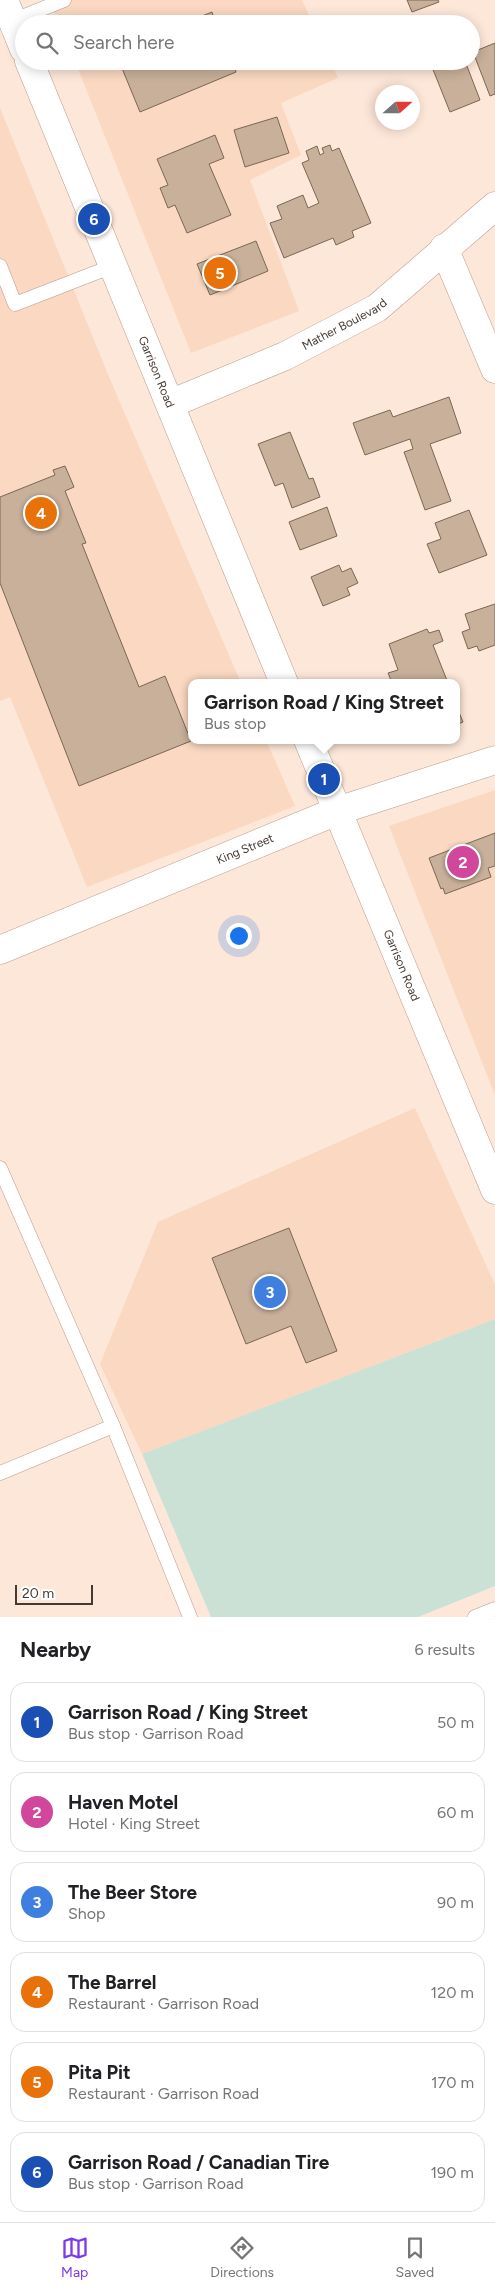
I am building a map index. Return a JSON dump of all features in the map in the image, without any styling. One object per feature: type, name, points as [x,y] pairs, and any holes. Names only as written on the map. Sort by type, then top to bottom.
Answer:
[{"type":"main road","points":[[8,11],[15,28]]},
{"type":"main road","name":"Garrison Road","points":[[33,70],[282,679]]},
{"type":"main road","name":"Mather Boulevard","points":[[170,404],[285,356],[377,308],[444,248],[495,206]]},
{"type":"main road","points":[[444,248],[495,369]]},
{"type":"main road","name":"Garrison Road","points":[[310,744],[495,1190]]},
{"type":"main road","name":"King Street","points":[[0,950],[337,811],[495,760]]},
{"type":"lane","points":[[8,11],[64,0]]},
{"type":"lane","points":[[0,266],[15,304],[113,266]]},
{"type":"lane","points":[[0,1168],[113,1426],[190,1617]]},
{"type":"lane","points":[[0,1473],[113,1426]]},
{"type":"lane","points":[[475,1617],[495,1609]]},
{"type":"shaded area","points":[[49,0],[302,0],[309,15],[55,15]]},
{"type":"shaded area","points":[[79,70],[335,70],[338,78],[281,103],[301,155],[250,180],[299,311],[191,353]]},
{"type":"shaded area","points":[[0,108],[109,377],[239,679],[188,679],[188,744],[268,744],[295,806],[87,887],[10,697],[0,701]]},
{"type":"shaded area","points":[[495,790],[495,1095],[389,826]]},
{"type":"shaded area","points":[[415,1108],[495,1285],[495,1319],[142,1454],[100,1364],[158,1222]]},
{"type":"green space","points":[[495,1319],[495,1586],[418,1617],[211,1617],[142,1454]]},
{"type":"building","points":[[407,0],[438,0],[439,2],[412,12]]},
{"type":"building","points":[[495,43],[495,94],[490,96],[480,70],[480,49]]},
{"type":"building","points":[[123,70],[235,70],[236,72],[140,112]]},
{"type":"building","points":[[433,70],[468,70],[480,100],[450,112]]},
{"type":"building","points":[[277,117],[289,153],[245,167],[234,130]]},
{"type":"building","points":[[215,135],[224,158],[209,164],[231,215],[187,233],[175,205],[168,208],[160,188],[168,185],[157,159]]},
{"type":"building","points":[[330,145],[332,151],[339,148],[371,223],[352,231],[354,237],[336,245],[333,238],[284,258],[270,223],[282,219],[277,206],[303,195],[308,208],[319,203],[302,163],[309,160],[306,151],[317,146],[320,155],[324,153],[322,148]]},
{"type":"building","points":[[256,241],[268,271],[210,295],[197,264]]},
{"type":"building","points":[[449,397],[461,433],[430,444],[451,501],[425,510],[404,452],[413,449],[410,439],[365,455],[353,423],[390,410],[393,417]]},
{"type":"building","points":[[290,432],[309,479],[313,478],[320,497],[292,508],[283,483],[275,486],[258,444]]},
{"type":"building","points":[[65,466],[74,487],[65,491],[86,543],[82,544],[139,687],[165,676],[188,734],[188,742],[79,786],[0,583],[0,497],[55,475],[53,470]]},
{"type":"building","points":[[327,507],[337,536],[300,550],[289,522]]},
{"type":"building","points":[[469,510],[487,555],[439,573],[427,544],[441,539],[435,523]]},
{"type":"building","points":[[339,565],[342,572],[351,568],[358,583],[347,588],[350,595],[323,606],[311,577]]},
{"type":"building","points":[[495,604],[495,645],[479,651],[477,646],[468,649],[462,632],[470,629],[465,614]]},
{"type":"building","points":[[427,629],[429,633],[439,630],[443,641],[433,645],[446,679],[390,679],[388,673],[398,670],[389,644]]},
{"type":"building","points":[[495,833],[495,866],[488,868],[491,877],[445,894],[443,888],[441,889],[429,858]]},
{"type":"building","points":[[289,1228],[337,1351],[306,1363],[291,1326],[246,1344],[212,1258]]},
{"type":"place","name":"Garrison Road / Canadian Tire","points":[[94,219]]},
{"type":"place","name":"Pita Pit","points":[[220,273]]},
{"type":"place","name":"The Barrel","points":[[41,513]]},
{"type":"place","name":"Garrison Road / King Street","points":[[324,779]]},
{"type":"place","name":"Haven Motel","points":[[463,862]]},
{"type":"place","name":"The Beer Store","points":[[270,1292]]}]
